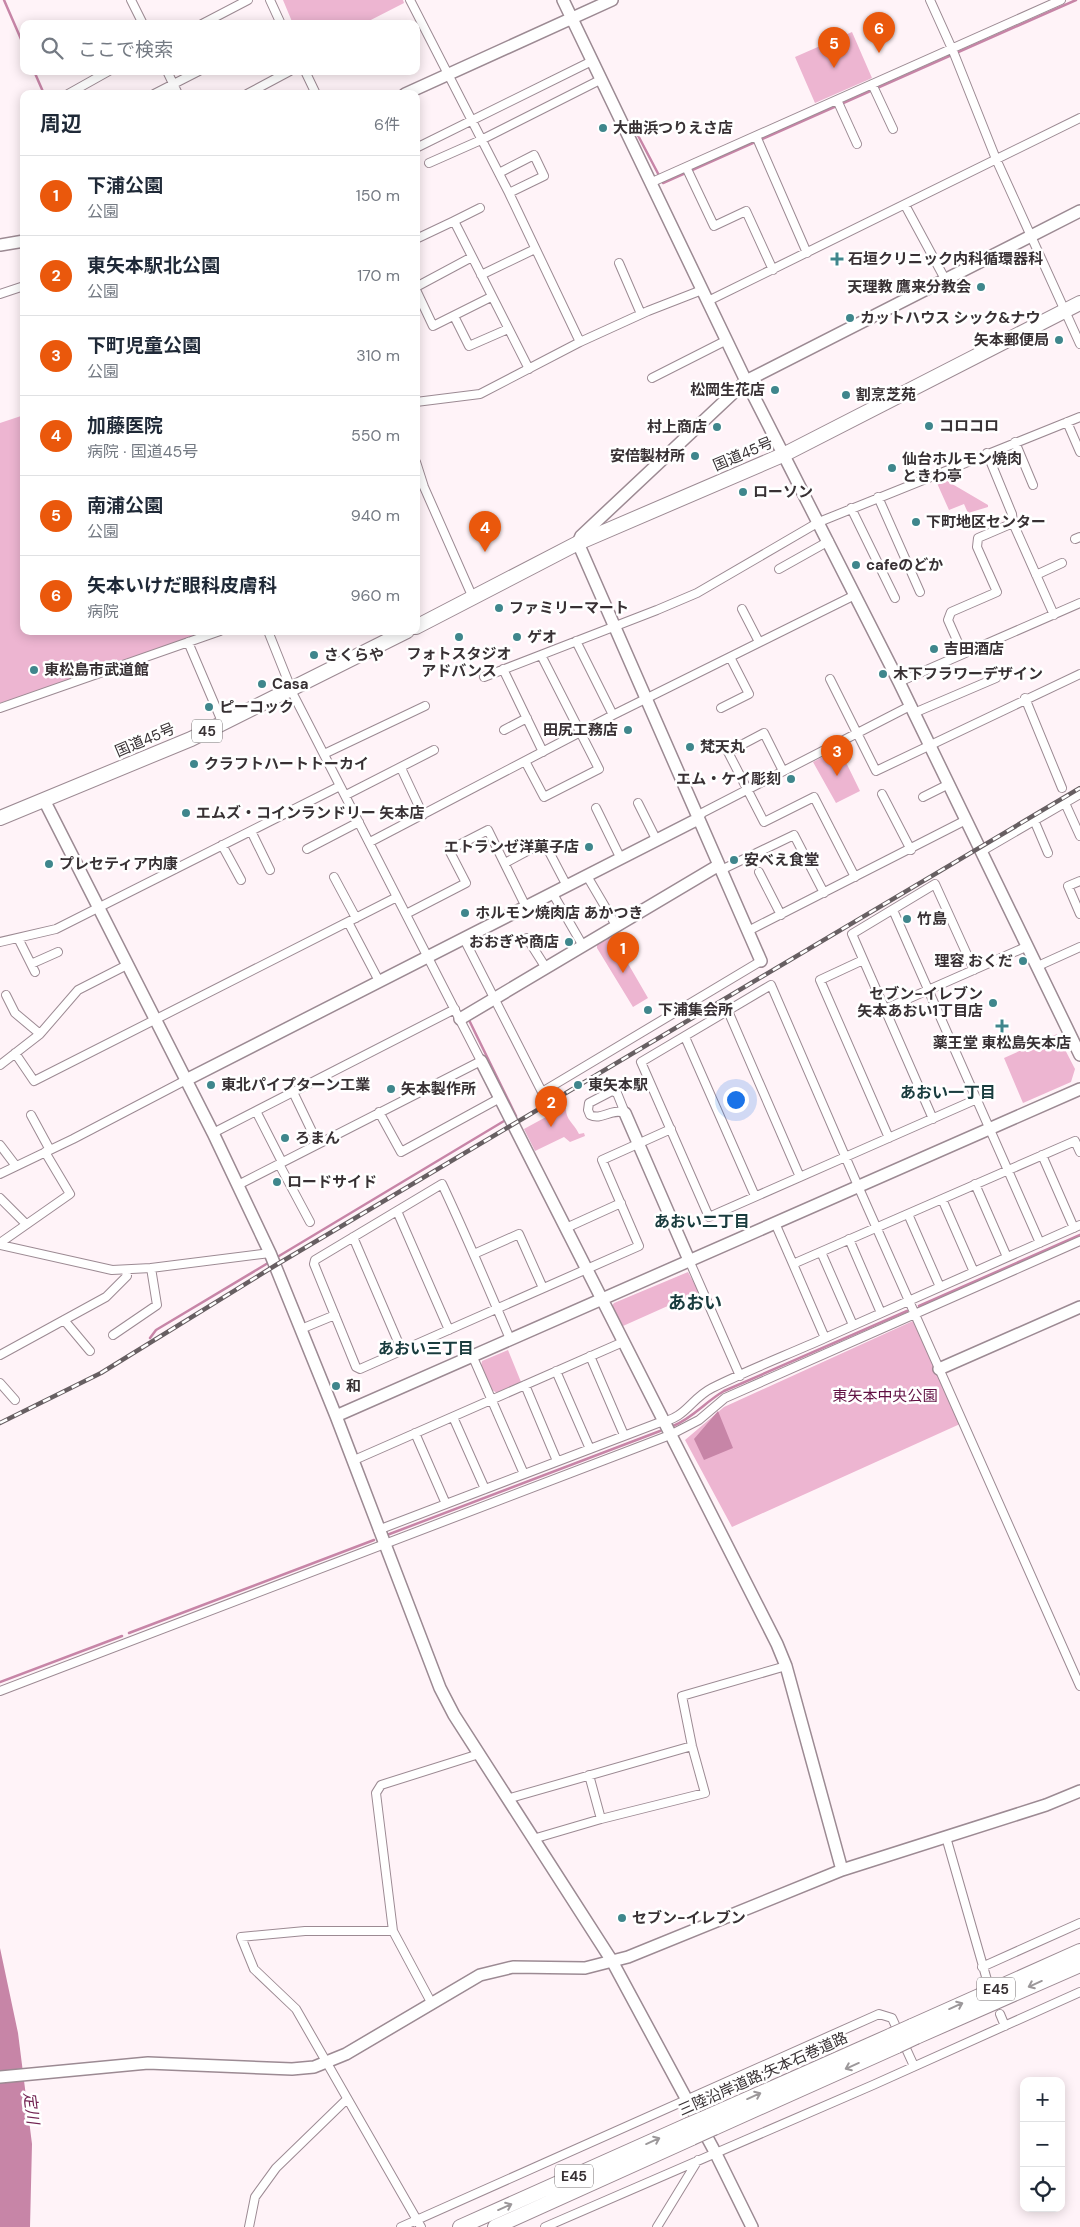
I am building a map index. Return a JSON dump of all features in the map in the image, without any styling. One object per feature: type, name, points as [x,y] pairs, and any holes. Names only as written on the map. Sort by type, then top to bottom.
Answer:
[{"type":"highway","name":"国道45号","points":[[420,625],[578,543],[785,454],[1080,303]]},
{"type":"highway","name":"国道45号","points":[[0,818],[223,724],[399,635]]},
{"type":"highway","name":"三陸沿岸道路;矢本石巻道路","points":[[495,2227],[690,2132],[914,2032],[1080,1951]]},
{"type":"highway","name":"三陸沿岸道路;矢本石巻道路","points":[[914,2032],[1080,1964]]},
{"type":"highway","name":"三陸沿岸道路;矢本石巻道路","points":[[460,2227],[690,2132]]},
{"type":"street","points":[[130,0],[141,20]]},
{"type":"street","points":[[210,20],[248,0]]},
{"type":"street","points":[[270,0],[279,20]]},
{"type":"street","points":[[410,0],[420,20]]},
{"type":"street","points":[[563,0],[600,80],[657,180],[702,290],[899,682],[1080,1055]]},
{"type":"street","points":[[413,90],[449,72],[612,0]]},
{"type":"street","points":[[930,0],[996,159],[1080,344]]},
{"type":"street","points":[[657,180],[687,170],[874,88],[1061,0]]},
{"type":"street","points":[[420,21],[442,66],[449,72],[481,140],[510,193],[580,342]]},
{"type":"street","points":[[420,146],[592,61]]},
{"type":"street","points":[[75,90],[102,75]]},
{"type":"street","points":[[169,75],[176,90]]},
{"type":"street","points":[[162,90],[191,75]]},
{"type":"street","points":[[254,90],[283,75]]},
{"type":"street","points":[[307,75],[314,90]]},
{"type":"street","points":[[429,163],[481,140],[600,80]]},
{"type":"street","points":[[874,88],[893,129]]},
{"type":"street","points":[[839,103],[857,144]]},
{"type":"street","points":[[708,301],[1080,118]]},
{"type":"street","points":[[757,139],[807,253]]},
{"type":"street","points":[[499,173],[534,155],[544,176],[510,193]]},
{"type":"street","points":[[687,170],[714,226],[746,211],[773,270]]},
{"type":"street","points":[[905,205],[945,279]]},
{"type":"street","points":[[420,237],[480,208]]},
{"type":"street","points":[[464,939],[496,998],[542,1092],[761,961],[578,543],[581,536],[746,380],[1080,211]]},
{"type":"street","points":[[454,222],[529,369]]},
{"type":"street","points":[[0,245],[20,242]]},
{"type":"street","points":[[481,274],[535,249]]},
{"type":"street","points":[[420,286],[472,257]]},
{"type":"street","points":[[619,263],[641,314]]},
{"type":"street","points":[[0,294],[20,287]]},
{"type":"street","points":[[420,402],[480,394],[580,342],[641,314],[702,290]]},
{"type":"street","points":[[420,297],[433,326],[491,297]]},
{"type":"street","points":[[454,316],[469,346],[508,329]]},
{"type":"street","points":[[652,378],[727,340]]},
{"type":"street","points":[[484,677],[697,593],[819,522],[1080,417]]},
{"type":"street","points":[[1067,422],[1080,452]]},
{"type":"street","points":[[1015,442],[1033,484]]},
{"type":"street","points":[[987,453],[1012,514],[1013,523],[1054,615]]},
{"type":"street","points":[[420,474],[473,598]]},
{"type":"street","points":[[878,497],[920,592]]},
{"type":"street","points":[[851,508],[895,598]]},
{"type":"street","points":[[963,654],[948,620],[951,612],[997,592],[976,546],[978,538],[1013,523]]},
{"type":"street","points":[[779,569],[828,541]]},
{"type":"street","points":[[1036,575],[1062,563]]},
{"type":"street","points":[[370,842],[613,715],[855,595]]},
{"type":"street","points":[[899,682],[1080,603]]},
{"type":"street","points":[[742,608],[760,642]]},
{"type":"street","points":[[0,708],[208,635]]},
{"type":"street","points":[[270,635],[292,690],[340,786],[458,1014],[663,1422],[768,1622],[786,1666],[842,1870]]},
{"type":"street","points":[[576,641],[613,715]]},
{"type":"street","points":[[188,642],[223,724]]},
{"type":"street","points":[[525,761],[544,797],[599,769],[579,733],[541,655]]},
{"type":"street","points":[[721,708],[749,694],[730,657]]},
{"type":"street","points":[[503,669],[543,752]]},
{"type":"street","points":[[830,678],[876,771],[928,744],[1080,674]]},
{"type":"street","points":[[0,1174],[553,894],[698,819],[702,813],[747,789],[857,734],[912,710],[996,678]]},
{"type":"street","points":[[1026,698],[1062,788]]},
{"type":"street","points":[[324,754],[425,706]]},
{"type":"street","points":[[504,730],[527,718]]},
{"type":"street","points":[[783,771],[764,733],[728,752],[764,822],[814,797],[855,877]]},
{"type":"street","points":[[346,796],[434,750]]},
{"type":"street","points":[[401,768],[423,815]]},
{"type":"street","points":[[923,797],[949,784]]},
{"type":"street","points":[[0,942],[47,933],[340,786]]},
{"type":"street","points":[[882,794],[911,850]]},
{"type":"street","points":[[982,851],[1080,794]]},
{"type":"street","points":[[44,800],[213,1133],[270,1253],[336,1416],[440,1688],[454,1715],[612,1961],[716,2152],[752,2227]]},
{"type":"street","points":[[638,802],[657,840]]},
{"type":"street","points":[[1065,803],[1080,836]]},
{"type":"street","points":[[596,808],[622,858]]},
{"type":"street","points":[[748,931],[911,850],[966,820]]},
{"type":"street","points":[[1034,820],[1048,853]]},
{"type":"street","points":[[307,849],[359,822]]},
{"type":"street","points":[[406,914],[466,883],[449,850],[488,830],[526,907]]},
{"type":"street","points":[[251,831],[270,870]]},
{"type":"street","points":[[213,1133],[293,1092],[496,998],[720,868],[794,835],[824,893]]},
{"type":"street","points":[[505,863],[544,842],[568,886]]},
{"type":"street","points":[[222,845],[241,880]]},
{"type":"street","points":[[759,872],[780,915]]},
{"type":"street","points":[[586,876],[617,927]]},
{"type":"street","points":[[334,877],[356,918]]},
{"type":"street","points":[[1080,881],[1068,886],[1080,914]]},
{"type":"street","points":[[933,1119],[852,934],[936,884],[974,970]]},
{"type":"street","points":[[553,894],[583,946]]},
{"type":"street","points":[[15,1053],[34,1081],[398,897]]},
{"type":"street","points":[[893,910],[1040,1243]]},
{"type":"street","points":[[348,922],[379,981]]},
{"type":"street","points":[[18,938],[35,972]]},
{"type":"street","points":[[527,938],[546,968]]},
{"type":"street","points":[[885,1009],[1028,946]]},
{"type":"street","points":[[1038,966],[1080,947]]},
{"type":"street","points":[[31,964],[58,952]]},
{"type":"street","points":[[863,960],[820,980],[889,1138]]},
{"type":"street","points":[[0,1065],[40,1034],[78,990],[127,965]]},
{"type":"street","points":[[977,1099],[933,1119],[845,1157],[709,1217],[642,1062],[771,986],[845,1157],[1080,1686]]},
{"type":"street","points":[[6,995],[15,1013],[40,1034]]},
{"type":"street","points":[[728,1011],[800,1177]]},
{"type":"street","points":[[685,1037],[756,1196]]},
{"type":"street","points":[[238,1186],[481,1061]]},
{"type":"street","points":[[336,1416],[1080,1089]]},
{"type":"street","points":[[293,1092],[318,1144]]},
{"type":"street","points":[[625,1113],[612,1111],[596,1117],[590,1115],[588,1105],[608,1092],[615,1092],[625,1109],[638,1144],[740,1376]]},
{"type":"street","points":[[379,1112],[401,1152],[500,1098]]},
{"type":"street","points":[[256,1111],[310,1222]]},
{"type":"street","points":[[0,1244],[70,1194],[31,1115]]},
{"type":"street","points":[[510,1339],[497,1309],[474,1254],[442,1184],[315,1260],[314,1264],[356,1367],[360,1369],[402,1351],[497,1309],[543,1288],[639,1246],[602,1160],[670,1129]]},
{"type":"street","points":[[793,1264],[1075,1141],[1080,1152]]},
{"type":"street","points":[[0,1145],[16,1166]]},
{"type":"street","points":[[378,1530],[663,1422],[685,1412],[710,1389],[1077,1226],[1042,1155]]},
{"type":"street","points":[[975,1184],[1007,1257]]},
{"type":"street","points":[[0,1198],[26,1224]]},
{"type":"street","points":[[942,1199],[974,1272]]},
{"type":"street","points":[[566,1228],[621,1203]]},
{"type":"street","points":[[397,1211],[449,1330]]},
{"type":"street","points":[[908,1214],[940,1287]]},
{"type":"street","points":[[774,1223],[825,1338]]},
{"type":"street","points":[[474,1254],[519,1234],[543,1288]]},
{"type":"street","points":[[353,1237],[402,1351]]},
{"type":"street","points":[[849,1239],[881,1313]]},
{"type":"street","points":[[0,1691],[670,1435],[699,1420],[725,1398],[1080,1241]]},
{"type":"street","points":[[0,1244],[112,1270],[126,1271],[270,1253]]},
{"type":"street","points":[[821,1252],[853,1325]]},
{"type":"street","points":[[113,1335],[157,1305],[151,1268]]},
{"type":"street","points":[[0,1355],[106,1298],[127,1276],[126,1271]]},
{"type":"street","points":[[939,1369],[1080,1307]]},
{"type":"street","points":[[301,1329],[335,1315]]},
{"type":"street","points":[[64,1320],[90,1351]]},
{"type":"street","points":[[352,1461],[623,1342]]},
{"type":"street","points":[[472,1355],[524,1474]]},
{"type":"street","points":[[590,1356],[624,1436]]},
{"type":"street","points":[[556,1371],[590,1449]]},
{"type":"street","points":[[0,1383],[15,1400]]},
{"type":"street","points":[[524,1385],[557,1461]]},
{"type":"street","points":[[453,1417],[484,1489]]},
{"type":"street","points":[[415,1433],[446,1504]]},
{"type":"street","points":[[533,1839],[601,1819],[706,1793],[692,1746],[682,1696],[786,1666]]},
{"type":"street","points":[[507,1799],[692,1746]]},
{"type":"street","points":[[432,2004],[393,1931],[376,1793],[378,1788],[479,1754]]},
{"type":"street","points":[[590,1774],[601,1819]]},
{"type":"street","points":[[0,2078],[148,2063],[292,2069],[327,2063],[432,2004],[468,1981],[502,1968],[526,1966],[576,1969],[612,1961],[842,1870],[1046,1805],[1080,1791]]},
{"type":"street","points":[[946,1837],[987,1980]]},
{"type":"street","points":[[982,1967],[1080,1923]]},
{"type":"street","points":[[393,1931],[305,1931],[242,1937],[254,1969],[296,2009],[419,2223]]},
{"type":"street","points":[[545,2227],[1080,1992]]},
{"type":"street","points":[[401,2227],[419,2223],[879,2014],[892,2018],[914,2066]]},
{"type":"street","points":[[1000,2014],[1005,2026]]},
{"type":"street","points":[[249,2227],[255,2198],[276,2168],[347,2099]]},
{"type":"street","points":[[657,2227],[698,2160]]},
{"type":"green space","points":[[283,0],[403,0],[404,3],[371,20],[291,20]]},
{"type":"green space","points":[[852,32],[872,78],[815,103],[795,57]]},
{"type":"green space","points":[[20,416],[20,635],[200,635],[139,659],[0,703],[0,423]]},
{"type":"green space","points":[[942,478],[988,505],[988,507],[968,513],[964,504],[949,510],[936,481]]},
{"type":"green space","points":[[839,748],[860,791],[836,803],[813,762]]},
{"type":"green space","points":[[612,936],[648,998],[633,1007],[597,948],[597,945]]},
{"type":"green space","points":[[1057,1034],[1075,1069],[1071,1082],[1023,1103],[1004,1058]]},
{"type":"green space","points":[[566,1106],[570,1121],[579,1134],[584,1133],[585,1136],[570,1142],[564,1137],[535,1151],[524,1129]]},
{"type":"green space","points":[[688,1272],[699,1292],[623,1326],[612,1306],[614,1303]]},
{"type":"green space","name":"東矢本中央公園","points":[[915,1320],[960,1424],[732,1527],[685,1440],[724,1407]]},
{"type":"green space","points":[[508,1350],[521,1382],[497,1393],[492,1390],[481,1366],[482,1361]]},
{"type":"shaded area","points":[[718,1411],[733,1448],[704,1460],[694,1439]]},
{"type":"shaded area","points":[[0,1948],[18,2033],[32,2144],[30,2227],[0,2227]]},
{"type":"waterway","points":[[4,0],[20,37]]},
{"type":"waterway","points":[[632,124],[663,183],[1076,0]]},
{"type":"waterway","points":[[36,75],[42,90]]},
{"type":"waterway","points":[[469,1020],[516,1116]]},
{"type":"waterway","points":[[279,1256],[504,1121]]},
{"type":"waterway","points":[[919,1306],[1080,1235]]},
{"type":"waterway","points":[[150,1338],[156,1330],[268,1263]]},
{"type":"waterway","points":[[673,1426],[687,1419],[724,1391],[907,1311]]},
{"type":"waterway","points":[[387,1535],[660,1431]]},
{"type":"waterway","points":[[129,1633],[374,1540]]},
{"type":"waterway","points":[[0,1682],[122,1636]]},
{"type":"railway","points":[[0,1423],[101,1373],[276,1265],[1080,788]]},
{"type":"place","name":"矢本いけだ眼科皮膚科","points":[[879,53]]},
{"type":"place","name":"南浦公園","points":[[834,68]]},
{"type":"place","name":"大曲浜つりえさ店","points":[[603,128]]},
{"type":"place","name":"石垣クリニック内科循環器科","points":[[837,259]]},
{"type":"place","name":"天理教 鷹来分教会","points":[[981,287]]},
{"type":"place","name":"カットハウス シック&ナウ","points":[[850,318]]},
{"type":"place","name":"矢本郵便局","points":[[1059,340]]},
{"type":"place","name":"松岡生花店","points":[[775,390]]},
{"type":"place","name":"割烹芝苑","points":[[846,395]]},
{"type":"place","name":"コロコロ","points":[[929,426]]},
{"type":"place","name":"村上商店","points":[[717,427]]},
{"type":"place","name":"安倍製材所","points":[[695,456]]},
{"type":"place","name":"仙台ホルモン焼肉 ときわ亭","points":[[892,468]]},
{"type":"place","name":"ローソン","points":[[743,492]]},
{"type":"place","name":"下町地区センター","points":[[916,522]]},
{"type":"place","name":"加藤医院","points":[[485,552]]},
{"type":"place","name":"cafeのどか","points":[[856,565]]},
{"type":"place","name":"ファミリーマート","points":[[499,608]]},
{"type":"place","name":"フォトスタジオ アドバンス","points":[[459,637]]},
{"type":"place","name":"ゲオ","points":[[517,637]]},
{"type":"place","name":"吉田酒店","points":[[934,649]]},
{"type":"place","name":"さくらや","points":[[314,655]]},
{"type":"place","name":"東松島市武道館","points":[[34,670]]},
{"type":"place","name":"木下フラワーデザイン","points":[[883,674]]},
{"type":"place","name":"Casa","points":[[262,684]]},
{"type":"place","name":"ピーコック","points":[[209,707]]},
{"type":"place","name":"田尻工務店","points":[[628,730]]},
{"type":"place","name":"梵天丸","points":[[690,747]]},
{"type":"place","name":"クラフトハートトーカイ","points":[[194,764]]},
{"type":"place","name":"下町児童公園","points":[[837,776]]},
{"type":"place","name":"エム・ケイ彫刻","points":[[791,779]]},
{"type":"place","name":"エムズ・コインランドリー 矢本店","points":[[186,813]]},
{"type":"place","name":"エトランゼ洋菓子店","points":[[589,847]]},
{"type":"place","name":"安べえ食堂","points":[[734,860]]},
{"type":"place","name":"プレセティア内康","points":[[49,864]]},
{"type":"place","name":"ホルモン焼肉店 あかつき","points":[[465,913]]},
{"type":"place","name":"竹島","points":[[907,919]]},
{"type":"place","name":"おおぎや商店","points":[[569,942]]},
{"type":"place","name":"理容 おくだ","points":[[1023,961]]},
{"type":"place","name":"下浦公園","points":[[623,973]]},
{"type":"place","name":"セブン-イレブン 矢本あおい1丁目店","points":[[993,1003]]},
{"type":"place","name":"下浦集会所","points":[[648,1010]]},
{"type":"place","name":"薬王堂 東松島矢本店","points":[[1002,1026]]},
{"type":"place","name":"東北パイプターン工業","points":[[211,1085]]},
{"type":"place","name":"東矢本駅","points":[[578,1085]]},
{"type":"place","name":"矢本製作所","points":[[391,1089]]},
{"type":"place","name":"東矢本駅北公園","points":[[551,1127]]},
{"type":"place","name":"ろまん","points":[[285,1138]]},
{"type":"place","name":"ロードサイド","points":[[277,1182]]},
{"type":"place","name":"和","points":[[336,1386]]},
{"type":"place","name":"セブン-イレブン","points":[[622,1918]]},
{"type":"district","name":"あおい一丁目","points":[[948,1092]]},
{"type":"district","name":"あおい二丁目","points":[[702,1221]]},
{"type":"district","name":"あおい","points":[[695,1303]]},
{"type":"district","name":"あおい三丁目","points":[[426,1348]]},
{"type":"water label","name":"定川","points":[[32,2108]]}]
